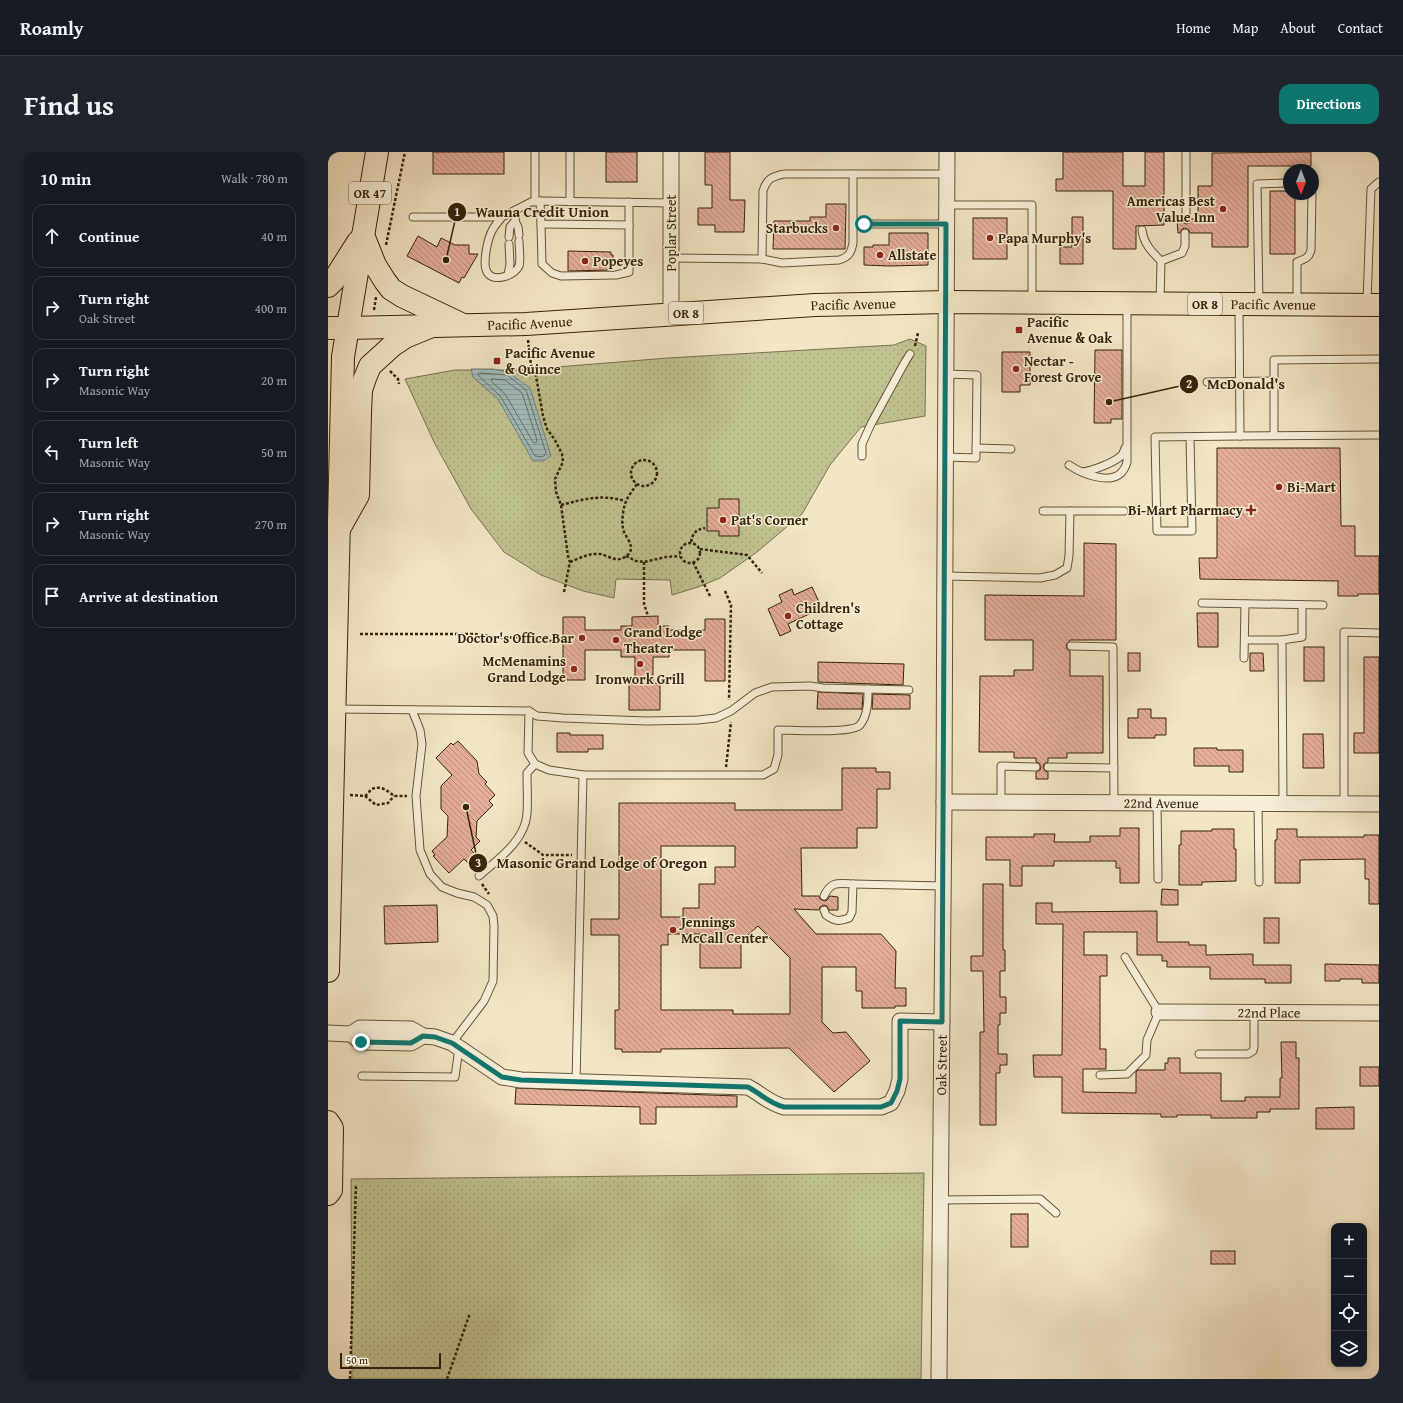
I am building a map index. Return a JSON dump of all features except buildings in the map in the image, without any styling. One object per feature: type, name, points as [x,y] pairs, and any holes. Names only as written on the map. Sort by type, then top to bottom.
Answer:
[{"type":"main road","name":"OR 47","points":[[328,971],[336,537],[343,357],[338,328],[363,234],[377,152]]},
{"type":"main road","points":[[328,286],[334,280],[363,234]]},
{"type":"main road","points":[[363,234],[376,265],[391,289],[402,296],[463,325]]},
{"type":"main road","name":"Pacific Avenue","points":[[338,328],[526,324],[827,305],[946,302],[1373,305]]},
{"type":"main road","points":[[336,537],[358,495],[361,390],[370,366],[393,345],[405,337],[432,326]]},
{"type":"main road","points":[[328,394],[341,418]]},
{"type":"main road","points":[[328,1122],[332,1128],[331,1190],[328,1194]]},
{"type":"street","name":"Poplar Street","points":[[671,152],[671,314]]},
{"type":"street","name":"Oak Street","points":[[939,1379],[939,1200],[944,802],[947,152]]},
{"type":"street","name":"22nd Avenue","points":[[944,802],[1379,804]]},
{"type":"street","name":"22nd Place","points":[[1159,1012],[1379,1013]]},
{"type":"street","points":[[328,1033],[351,1034],[360,1028],[411,1029],[423,1036],[435,1037],[455,1046],[502,1077],[521,1080],[748,1087],[758,1092],[773,1104],[784,1107],[881,1107],[891,1103],[899,1085],[900,1021],[942,1022]]},
{"type":"lane","points":[[536,152],[542,264],[552,273],[561,276],[616,275],[629,272],[629,202]]},
{"type":"lane","points":[[570,152],[570,202]]},
{"type":"lane","points":[[1186,152],[1186,219]]},
{"type":"lane","points":[[762,259],[763,191],[765,184],[770,178],[784,174],[947,174]]},
{"type":"lane","points":[[671,258],[762,259],[782,263],[839,260],[847,257],[852,251],[853,243],[853,174]]},
{"type":"lane","points":[[1373,305],[1371,189],[1379,182]]},
{"type":"lane","points":[[1240,436],[1239,381],[1249,304],[1257,184],[1283,183]]},
{"type":"lane","points":[[1297,305],[1297,262],[1305,260],[1310,256],[1311,250],[1312,200]]},
{"type":"lane","points":[[516,210],[519,238],[519,265],[514,272],[508,275],[493,277],[488,274],[485,262],[492,230],[502,217],[531,202],[671,203]]},
{"type":"lane","points":[[946,205],[1032,205],[1032,303]]},
{"type":"lane","points":[[413,217],[502,217]]},
{"type":"lane","points":[[508,275],[510,264],[510,227],[516,221]]},
{"type":"lane","points":[[541,224],[629,225]]},
{"type":"lane","points":[[864,224],[946,224]]},
{"type":"lane","points":[[1142,230],[1143,238],[1148,248],[1161,260],[1160,304]]},
{"type":"lane","points":[[1161,260],[1182,253],[1185,246],[1185,233]]},
{"type":"lane","points":[[1069,465],[1080,472],[1101,478],[1116,476],[1121,473],[1127,462],[1127,304]]},
{"type":"lane","points":[[862,456],[862,444],[871,424],[910,354]]},
{"type":"lane","points":[[1274,436],[1274,360],[1379,360]]},
{"type":"lane","points":[[945,457],[976,458],[977,375],[946,374]]},
{"type":"lane","points":[[1207,382],[1274,380]]},
{"type":"lane","points":[[1190,437],[1192,531],[1157,531],[1155,438],[1190,437],[1240,436],[1379,435]]},
{"type":"lane","points":[[1080,472],[1089,471],[1112,462],[1122,456],[1127,442]]},
{"type":"lane","points":[[976,448],[1011,449]]},
{"type":"lane","points":[[1043,512],[1124,512]]},
{"type":"lane","points":[[944,576],[1040,578],[1055,575],[1066,568],[1068,562],[1070,512]]},
{"type":"lane","points":[[1202,603],[1323,605]]},
{"type":"lane","points":[[1244,658],[1245,604]]},
{"type":"lane","points":[[1244,640],[1282,640],[1302,637],[1302,605]]},
{"type":"lane","points":[[1344,804],[1344,632],[1379,633]]},
{"type":"lane","points":[[1282,640],[1283,803]]},
{"type":"lane","points":[[1071,646],[1113,647],[1114,803]]},
{"type":"lane","points":[[334,709],[528,711],[537,716],[563,718],[647,721],[698,720],[716,718],[731,711],[755,693],[772,687],[810,686],[823,688],[909,690]]},
{"type":"lane","points":[[528,711],[528,752],[535,764],[549,770],[583,774],[763,774],[774,769],[778,755],[778,730],[847,730],[859,726],[866,715],[868,689]]},
{"type":"lane","points":[[362,1076],[455,1078],[455,1046],[484,1001],[493,981],[494,926],[493,916],[487,905],[474,897],[457,893],[442,887],[430,874],[420,850],[416,796],[422,744],[420,730],[412,710]]},
{"type":"lane","points":[[479,876],[508,850],[524,827],[527,815],[527,773],[535,764]]},
{"type":"lane","points":[[1001,802],[1001,766],[1036,767]]},
{"type":"lane","points":[[1048,767],[1114,768]]},
{"type":"lane","points":[[576,1082],[583,774]]},
{"type":"lane","points":[[1157,803],[1158,879]]},
{"type":"lane","points":[[1258,803],[1259,882]]},
{"type":"lane","points":[[824,896],[828,888],[835,883],[943,886]]},
{"type":"lane","points":[[824,910],[826,915],[833,920],[849,918],[852,912],[853,884]]},
{"type":"lane","points":[[1100,1075],[1127,1074],[1146,1055],[1147,1040],[1159,1012],[1125,957]]},
{"type":"lane","points":[[1199,1054],[1248,1054],[1253,1051],[1254,1012]]},
{"type":"lane","points":[[939,1200],[1040,1200],[1056,1213]]},
{"type":"path","points":[[385,248],[405,152]]},
{"type":"path","points":[[526,324],[531,365],[536,376],[543,416],[548,429],[556,440],[562,454],[563,462],[555,479],[556,492],[561,504],[570,562],[564,592]]},
{"type":"path","points":[[387,368],[398,379],[399,384]]},
{"type":"path","points":[[642,460],[652,462],[657,470],[655,480],[647,486],[637,484],[631,475],[633,466],[642,460]]},
{"type":"path","points":[[570,562],[589,554],[601,554],[618,559],[629,553],[631,545],[624,533],[622,522],[625,501],[637,484]]},
{"type":"path","points":[[561,504],[589,497],[618,498],[625,501]]},
{"type":"path","points":[[691,542],[693,534],[697,530],[705,528]]},
{"type":"path","points":[[700,549],[699,558],[693,562],[685,562],[680,556],[680,552],[684,544],[691,542],[700,549],[747,555],[762,573]]},
{"type":"path","points":[[626,556],[636,561],[644,562],[666,557],[680,556]]},
{"type":"path","points":[[644,562],[644,604],[648,616]]},
{"type":"path","points":[[693,562],[710,596]]},
{"type":"path","points":[[725,591],[731,604],[729,707],[732,717],[728,744],[726,775]]},
{"type":"path","points":[[360,634],[475,634],[502,638],[520,637],[538,641],[563,641]]},
{"type":"path","points":[[365,796],[371,789],[378,788],[387,790],[394,796],[416,796]]},
{"type":"path","points":[[332,795],[365,796],[376,805],[388,804],[394,796]]},
{"type":"path","points":[[518,837],[543,855],[581,855]]},
{"type":"path","points":[[350,1379],[356,1184]]},
{"type":"path","points":[[447,1379],[470,1313]]},
{"type":"green space","points":[[910,339],[926,346],[925,416],[861,427],[830,465],[802,514],[757,552],[720,578],[672,595],[670,580],[616,579],[614,598],[583,591],[541,575],[504,552],[471,509],[435,444],[405,379],[455,370],[520,370],[668,358],[894,345]]},
{"type":"green space","points":[[924,1173],[921,1379],[352,1379],[351,1179]]},
{"type":"water","points":[[471,369],[493,369],[508,372],[530,388],[551,456],[543,461],[533,461],[498,399],[473,377]]},
{"type":"place","name":"Americas Best Value Inn","points":[[1223,209]]},
{"type":"place","name":"Starbucks","points":[[836,228]]},
{"type":"place","name":"Papa Murphy's","points":[[990,238]]},
{"type":"place","name":"Allstate","points":[[880,255]]},
{"type":"place","name":"Wauna Credit Union","points":[[446,260]]},
{"type":"place","name":"Popeyes","points":[[585,261]]},
{"type":"place","name":"Pacific Avenue & Oak","points":[[1019,330]]},
{"type":"place","name":"Pacific Avenue & Quince","points":[[497,361]]},
{"type":"place","name":"Nectar - Forest Grove","points":[[1016,369]]},
{"type":"place","name":"McDonald's","points":[[1109,402]]},
{"type":"place","name":"Bi-Mart","points":[[1279,487]]},
{"type":"place","name":"Bi-Mart Pharmacy","points":[[1251,510]]},
{"type":"place","name":"Pat's Corner","points":[[723,520]]},
{"type":"place","name":"Children's Cottage","points":[[788,616]]},
{"type":"place","name":"Doctor's Office Bar","points":[[582,638]]},
{"type":"place","name":"Grand Lodge Theater","points":[[616,640]]},
{"type":"place","name":"Ironwork Grill","points":[[640,664]]},
{"type":"place","name":"McMenamins Grand Lodge","points":[[574,669]]},
{"type":"place","name":"Masonic Grand Lodge of Oregon","points":[[466,807]]},
{"type":"place","name":"Jennings McCall Center","points":[[673,930]]},
{"type":"route","points":[[361,1042],[411,1043],[423,1036],[435,1037],[452,1043],[502,1077],[510,1079],[748,1087],[758,1092],[773,1104],[784,1107],[881,1107],[891,1103],[897,1091],[900,1079],[900,1021],[942,1022],[946,224],[864,224]]}]
